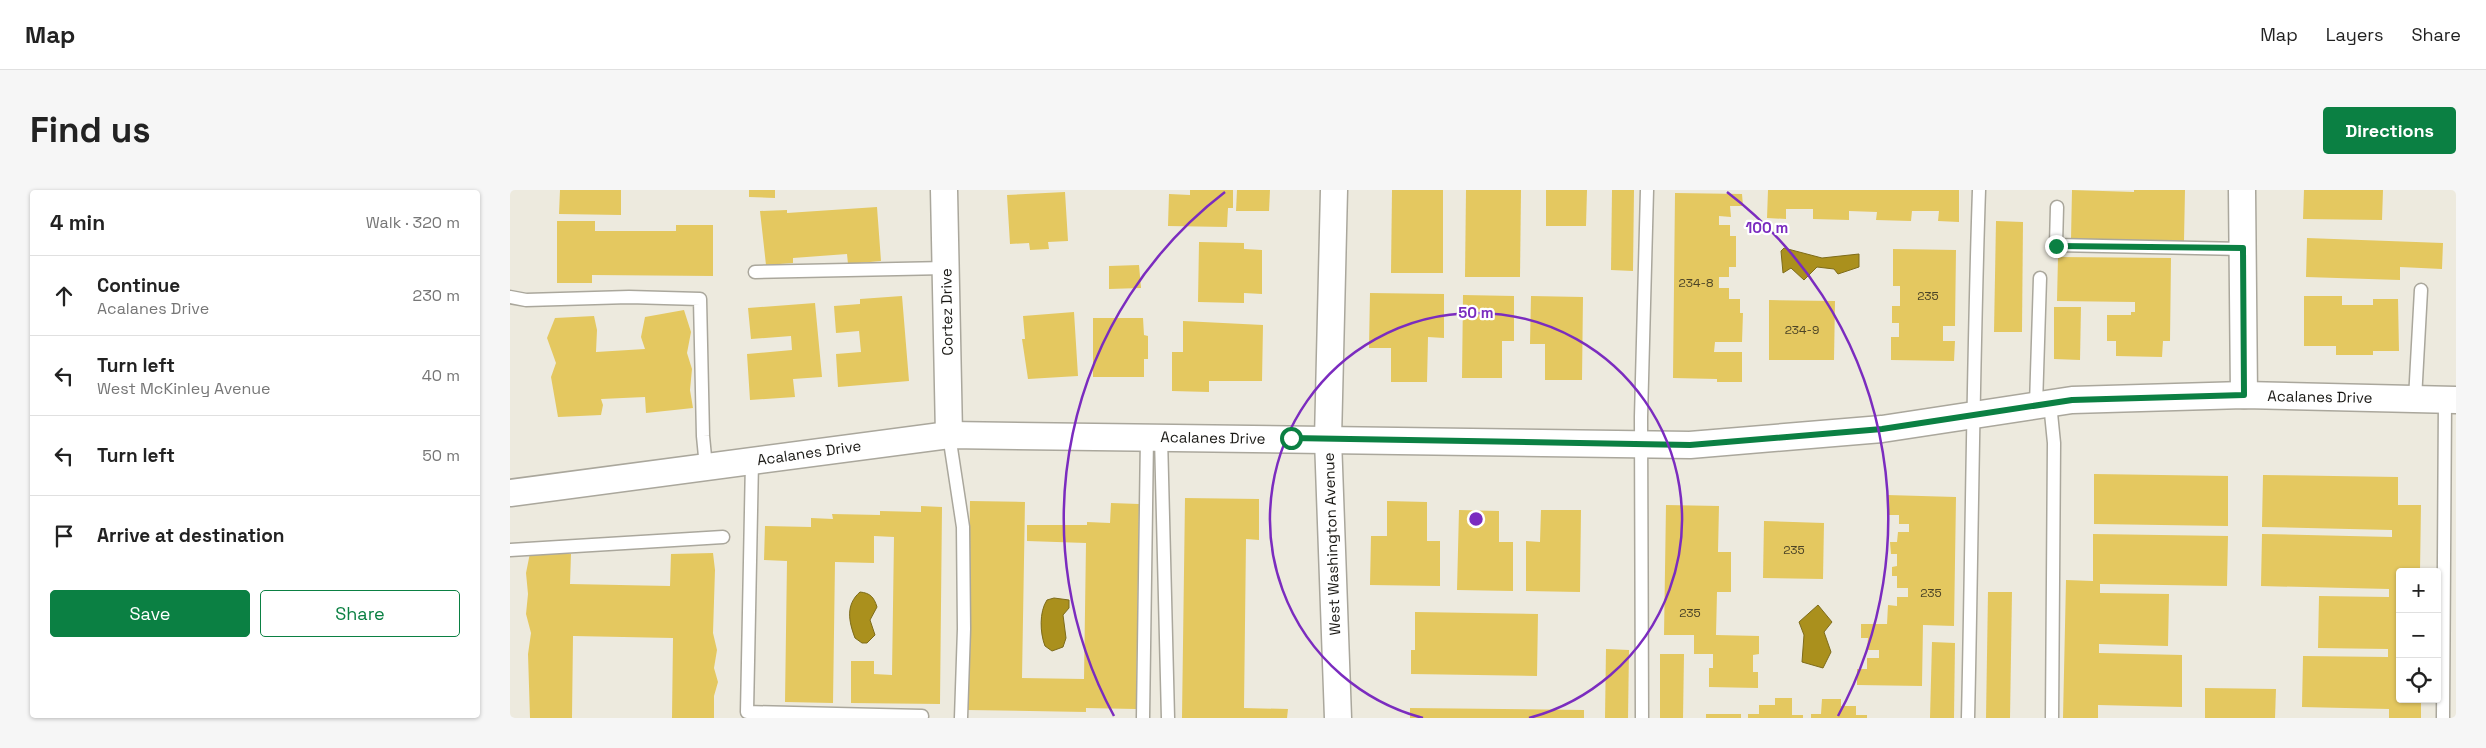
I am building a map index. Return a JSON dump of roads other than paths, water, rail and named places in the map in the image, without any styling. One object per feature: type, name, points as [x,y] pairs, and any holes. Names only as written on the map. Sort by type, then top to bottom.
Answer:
[{"type":"street","name":"Cortez Drive","points":[[944,190],[950,435]]},
{"type":"street","name":"West Washington Avenue","points":[[1334,190],[1328,439],[1338,718]]},
{"type":"street","points":[[2242,190],[2244,395]]},
{"type":"street","name":"Acalanes Drive","points":[[510,492],[950,435],[1690,445],[1882,429],[2072,400],[2244,395],[2450,400]]},
{"type":"lane","points":[[1642,718],[1641,444],[1647,190]]},
{"type":"lane","points":[[1968,718],[1972,415],[1979,190]]},
{"type":"lane","points":[[2057,207],[2056,246],[2243,248]]},
{"type":"lane","points":[[755,272],[946,268]]},
{"type":"lane","points":[[2040,278],[2043,404],[2054,443],[2052,718]]},
{"type":"lane","points":[[2415,399],[2421,290]]},
{"type":"lane","points":[[510,297],[526,300],[628,297],[700,299],[703,436],[706,467]]},
{"type":"lane","points":[[2443,718],[2450,400]]},
{"type":"lane","points":[[950,435],[962,521],[964,629],[961,718]]},
{"type":"lane","points":[[1143,718],[1147,521],[1154,437]]},
{"type":"lane","points":[[1154,437],[1168,718]]},
{"type":"lane","points":[[752,461],[747,712],[922,716]]},
{"type":"lane","points":[[510,550],[723,537]]}]
